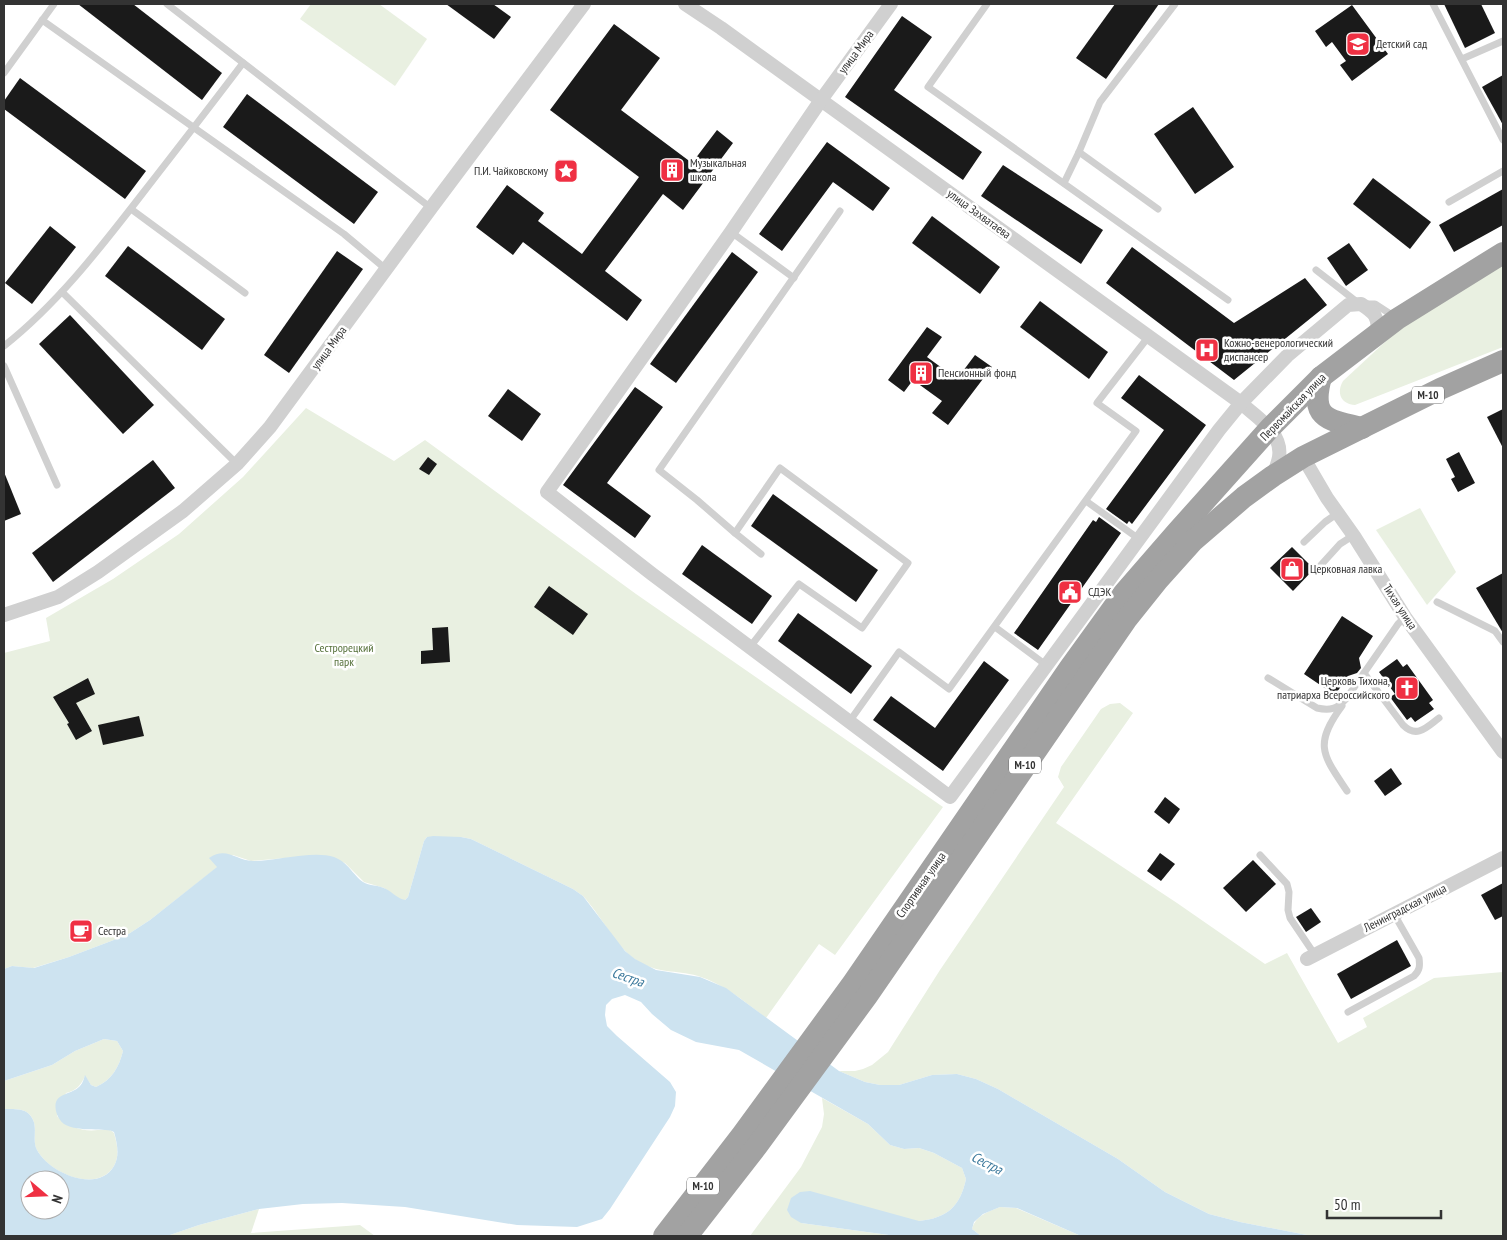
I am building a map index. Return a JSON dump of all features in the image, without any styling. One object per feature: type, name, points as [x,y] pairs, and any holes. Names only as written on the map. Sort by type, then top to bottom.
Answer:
[{"type":"highway","name":"Первомайская улица","points":[[1185,536],[1270,428],[1321,377],[1397,319],[1503,253]]},
{"type":"highway","name":"М-10","points":[[1185,536],[1303,457],[1440,389],[1503,361]]},
{"type":"highway","points":[[1321,377],[1317,392],[1319,408],[1328,417],[1339,423],[1362,428]]},
{"type":"highway","name":"Спортивная улица","points":[[687,1236],[749,1140],[860,990],[1070,669],[1124,593],[1185,536]]},
{"type":"highway","name":"Спортивная улица","points":[[664,1236],[749,1140]]},
{"type":"street","name":"улица Мира","points":[[4,615],[58,597],[98,572],[183,511],[237,464],[270,427],[584,4]]},
{"type":"street","name":"улица Захватаева","points":[[685,4],[1149,336],[1240,403],[1270,428]]},
{"type":"street","name":"улица Мира","points":[[750,647],[547,492],[731,232],[821,100],[891,4]]},
{"type":"street","points":[[750,647],[950,797],[1240,403],[1287,356],[1348,306],[1361,304],[1373,312],[1378,322],[1378,334]]},
{"type":"street","points":[[1270,428],[1279,448],[1279,457],[1273,476]]},
{"type":"street","name":"Тихая улица","points":[[1303,457],[1327,498],[1354,535],[1405,617],[1503,752]]},
{"type":"street","name":"Ленинградская улица","points":[[1311,957],[1503,858]]},
{"type":"lane","points":[[4,74],[54,4]]},
{"type":"lane","points":[[167,4],[431,208]]},
{"type":"lane","points":[[987,4],[928,87],[1228,300]]},
{"type":"lane","points":[[1064,183],[1100,102],[1174,4]]},
{"type":"lane","points":[[1434,4],[1503,140]]},
{"type":"lane","points":[[42,20],[344,234],[387,270]]},
{"type":"lane","points":[[1462,59],[1503,41]]},
{"type":"lane","points":[[4,346],[22,332],[62,292],[131,209],[243,63]]},
{"type":"lane","points":[[1079,152],[1158,209]]},
{"type":"lane","points":[[1449,202],[1503,171]]},
{"type":"lane","points":[[131,209],[245,293]]},
{"type":"lane","points":[[761,554],[659,470],[840,211]]},
{"type":"lane","points":[[731,232],[794,278]]},
{"type":"lane","points":[[1316,270],[1361,304],[1375,304],[1397,319]]},
{"type":"lane","points":[[62,292],[237,464]]},
{"type":"lane","points":[[850,722],[898,652],[949,689],[1136,431],[1097,403],[1149,336]]},
{"type":"lane","points":[[4,366],[57,485]]},
{"type":"lane","points":[[735,533],[780,468],[908,563],[862,628],[799,584],[750,647]]},
{"type":"lane","points":[[1086,501],[1139,539]]},
{"type":"lane","points":[[1304,542],[1324,522],[1338,513]]},
{"type":"lane","points":[[1320,566],[1340,544],[1354,535]]},
{"type":"lane","points":[[1437,602],[1495,631],[1503,642]]},
{"type":"lane","points":[[1347,792],[1331,766],[1324,749],[1326,731],[1331,720],[1398,624],[1405,617]]},
{"type":"lane","points":[[994,627],[1046,665]]},
{"type":"lane","points":[[1364,673],[1403,726],[1409,731],[1424,730],[1439,718]]},
{"type":"lane","points":[[1268,678],[1317,708],[1325,710],[1340,706],[1346,699]]},
{"type":"lane","points":[[1260,855],[1287,884],[1290,918],[1311,957]]},
{"type":"lane","points":[[1348,1012],[1418,972],[1420,966],[1419,958],[1394,914]]},
{"type":"green space","points":[[311,4],[379,4],[427,39],[395,86],[300,19]]},
{"type":"green space","points":[[1503,259],[1503,347],[1355,405],[1346,403],[1343,400],[1340,390],[1343,381],[1400,328]]},
{"type":"green space","name":"Сестрорецкий парк","points":[[306,408],[394,461],[425,440],[636,594],[943,807],[835,955],[819,944],[766,1018],[734,994],[708,979],[652,968],[636,960],[615,939],[583,896],[573,889],[471,839],[461,837],[427,837],[424,841],[408,897],[405,900],[401,900],[384,888],[364,882],[345,863],[320,855],[251,861],[233,855],[150,920],[127,935],[69,957],[33,968],[12,966],[4,969],[4,653],[50,641],[46,618],[113,579],[179,534],[243,477]]},
{"type":"green space","points":[[1420,508],[1456,572],[1427,605],[1376,530]]},
{"type":"green space","points":[[1120,703],[1133,713],[1056,823],[1265,964],[1287,953],[1338,1043],[1367,1027],[1363,1018],[1434,978],[1503,972],[1503,1236],[1312,1236],[1240,1222],[1209,1214],[1165,1192],[1118,1159],[998,1089],[976,1079],[957,1074],[932,1075],[899,1085],[880,1085],[865,1082],[839,1071],[863,1069],[872,1065],[888,1052],[940,970],[1064,787],[1058,777],[1061,767],[1101,709],[1110,704]]},
{"type":"green space","points":[[104,1039],[117,1041],[123,1051],[111,1077],[96,1087],[91,1085],[85,1076],[78,1087],[66,1093],[57,1116],[76,1128],[87,1130],[108,1129],[114,1133],[117,1145],[116,1162],[106,1174],[96,1179],[74,1177],[70,1176],[70,1170],[58,1170],[52,1166],[43,1158],[35,1146],[35,1127],[29,1114],[21,1110],[4,1109],[4,1081],[52,1065],[75,1051]]},
{"type":"green space","points":[[822,1098],[868,1124],[890,1145],[904,1149],[919,1148],[934,1153],[962,1168],[966,1179],[956,1204],[945,1214],[919,1221],[801,1223],[896,1236],[750,1236],[801,1167],[822,1127],[824,1114]]},
{"type":"green space","points":[[1000,1207],[1016,1208],[1081,1236],[981,1236],[972,1229],[979,1217]]},
{"type":"green space","points":[[259,1209],[251,1233],[360,1225],[375,1236],[167,1236],[199,1225]]},
{"type":"water","points":[[433,836],[471,839],[573,889],[583,896],[625,951],[635,959],[656,970],[700,977],[726,988],[839,1071],[865,1082],[880,1085],[899,1085],[932,1075],[957,1074],[976,1079],[998,1089],[1118,1159],[1165,1192],[1209,1214],[1312,1236],[1081,1236],[1017,1208],[1000,1207],[983,1214],[974,1222],[972,1229],[981,1236],[896,1236],[801,1223],[791,1217],[787,1210],[791,1198],[800,1192],[810,1191],[919,1221],[945,1214],[951,1209],[960,1197],[966,1179],[962,1168],[934,1153],[919,1148],[904,1149],[890,1145],[868,1124],[739,1050],[696,1042],[671,1030],[641,1002],[625,995],[612,999],[606,1005],[607,1026],[670,1082],[676,1092],[675,1106],[670,1117],[602,1219],[577,1227],[517,1225],[405,1207],[342,1203],[303,1204],[259,1209],[199,1225],[167,1236],[4,1236],[4,1109],[21,1110],[29,1114],[35,1127],[35,1146],[37,1150],[43,1158],[58,1170],[20,1170],[20,1220],[70,1220],[70,1176],[97,1179],[107,1174],[114,1166],[117,1158],[117,1145],[114,1132],[70,1127],[64,1124],[57,1115],[57,1100],[59,1097],[80,1086],[85,1075],[91,1085],[96,1087],[102,1084],[111,1077],[117,1068],[123,1051],[117,1041],[104,1039],[75,1051],[52,1065],[4,1081],[4,969],[12,966],[34,968],[127,935],[150,920],[217,867],[209,858],[221,853],[253,861],[305,855],[334,857],[347,865],[363,882],[388,890],[405,900],[408,897],[424,841],[427,837]]},
{"type":"building","points":[[78,4],[133,4],[222,73],[202,100]]},
{"type":"building","points":[[446,4],[493,4],[511,17],[494,39]]},
{"type":"building","points":[[1115,4],[1159,4],[1106,79],[1076,58]]},
{"type":"building","points":[[1444,4],[1481,4],[1495,33],[1465,48]]},
{"type":"building","name":"Детский сад","points":[[1352,5],[1388,54],[1352,81],[1340,65],[1346,61],[1332,42],[1326,47],[1315,31]]},
{"type":"building","points":[[902,16],[932,37],[894,90],[982,152],[963,180],[845,97]]},
{"type":"building","name":"Музыкальная школа","points":[[614,24],[660,58],[621,110],[692,163],[717,130],[733,143],[683,210],[663,194],[605,271],[642,300],[627,321],[523,242],[513,255],[476,227],[507,185],[544,213],[538,221],[582,254],[639,177],[550,110]]},
{"type":"building","points":[[1503,75],[1503,125],[1482,87]]},
{"type":"building","points":[[20,78],[146,171],[125,199],[4,109],[4,101]]},
{"type":"building","points":[[247,94],[378,192],[354,224],[223,127]]},
{"type":"building","points":[[1193,107],[1234,167],[1195,194],[1154,134]]},
{"type":"building","points":[[827,142],[890,188],[873,211],[833,182],[782,251],[759,234]]},
{"type":"building","points":[[1003,165],[1103,230],[1081,264],[981,196]]},
{"type":"building","points":[[1373,178],[1431,222],[1410,249],[1353,204]]},
{"type":"building","points":[[1503,189],[1503,225],[1454,252],[1439,225]]},
{"type":"building","points":[[932,216],[1000,267],[980,294],[912,243]]},
{"type":"building","points":[[50,226],[76,247],[32,304],[5,283]]},
{"type":"building","points":[[1349,243],[1368,270],[1346,286],[1327,258]]},
{"type":"building","points":[[128,246],[225,319],[202,350],[105,276]]},
{"type":"building","points":[[1132,247],[1234,323],[1305,278],[1327,305],[1234,380],[1106,283]]},
{"type":"building","points":[[337,251],[363,269],[289,373],[264,355]]},
{"type":"building","points":[[732,252],[758,272],[676,383],[650,364]]},
{"type":"building","points":[[1040,301],[1108,352],[1089,379],[1020,327]]},
{"type":"building","points":[[70,315],[154,405],[123,434],[39,344]]},
{"type":"building","name":"Пенсионный фонд","points":[[927,327],[942,337],[927,357],[957,379],[975,355],[992,367],[948,425],[932,413],[942,401],[913,380],[904,392],[888,380]]},
{"type":"building","points":[[1139,375],[1206,425],[1132,524],[1129,521],[1127,524],[1106,509],[1164,430],[1121,398]]},
{"type":"building","points":[[635,387],[663,407],[607,483],[651,516],[635,538],[563,485]]},
{"type":"building","points":[[508,389],[541,414],[522,441],[488,416]]},
{"type":"building","points":[[1503,409],[1503,448],[1487,417]]},
{"type":"building","points":[[1459,452],[1475,483],[1458,492],[1451,479],[1455,477],[1446,459]]},
{"type":"building","points":[[428,457],[437,464],[429,475],[419,469]]},
{"type":"building","points":[[153,460],[175,488],[53,582],[32,553]]},
{"type":"building","points":[[4,472],[21,514],[4,521]]},
{"type":"building","points":[[773,494],[878,570],[856,602],[751,526]]},
{"type":"building","points":[[1099,517],[1121,533],[1038,650],[1014,633],[1093,520],[1096,522]]},
{"type":"building","points":[[702,545],[772,596],[752,624],[682,574]]},
{"type":"building","name":"Церковная лавка","points":[[1292,547],[1314,569],[1293,591],[1270,568]]},
{"type":"building","points":[[1503,573],[1503,633],[1476,588]]},
{"type":"building","points":[[549,586],[588,614],[573,635],[534,607]]},
{"type":"building","points":[[798,613],[872,666],[851,694],[778,641]]},
{"type":"building","points":[[1342,616],[1373,636],[1359,658],[1361,668],[1357,673],[1348,676],[1335,695],[1304,674]]},
{"type":"building","points":[[448,627],[450,662],[421,664],[421,651],[433,650],[432,628]]},
{"type":"building","name":"Церковь Тихона, патриарха Всероссийского","points":[[1397,659],[1403,667],[1407,664],[1433,700],[1429,703],[1434,709],[1415,722],[1411,717],[1407,720],[1390,697],[1395,694],[1379,672]]},
{"type":"building","points":[[984,661],[1009,680],[943,771],[873,720],[891,696],[935,728]]},
{"type":"building","points":[[88,678],[95,694],[76,703],[92,731],[76,740],[67,724],[69,723],[53,697]]},
{"type":"building","points":[[139,716],[144,736],[103,745],[98,725]]},
{"type":"building","points":[[1391,768],[1402,784],[1385,796],[1374,781]]},
{"type":"building","points":[[1165,797],[1180,809],[1169,824],[1154,812]]},
{"type":"building","points":[[1160,853],[1175,864],[1161,881],[1147,871]]},
{"type":"building","points":[[1253,860],[1276,884],[1246,912],[1223,888]]},
{"type":"building","points":[[1503,883],[1503,916],[1495,920],[1481,895]]},
{"type":"building","points":[[1311,908],[1321,922],[1306,932],[1296,917]]},
{"type":"building","points":[[1397,940],[1411,966],[1351,999],[1337,974]]},
{"type":"place","name":"Детский сад","points":[[1358,44]]},
{"type":"place","name":"Музыкальная школа","points":[[672,170]]},
{"type":"place","name":"П.И. Чайковскому","points":[[566,171]]},
{"type":"place","name":"Кожно-венерологический диспансер","points":[[1207,350]]},
{"type":"place","name":"Пенсионный фонд","points":[[921,373]]},
{"type":"place","name":"Церковная лавка","points":[[1292,569]]},
{"type":"place","name":"СДЭК","points":[[1070,592]]},
{"type":"place","name":"Церковь Тихона, патриарха Всероссийского","points":[[1407,688]]},
{"type":"place","name":"Сестра","points":[[81,931]]}]
